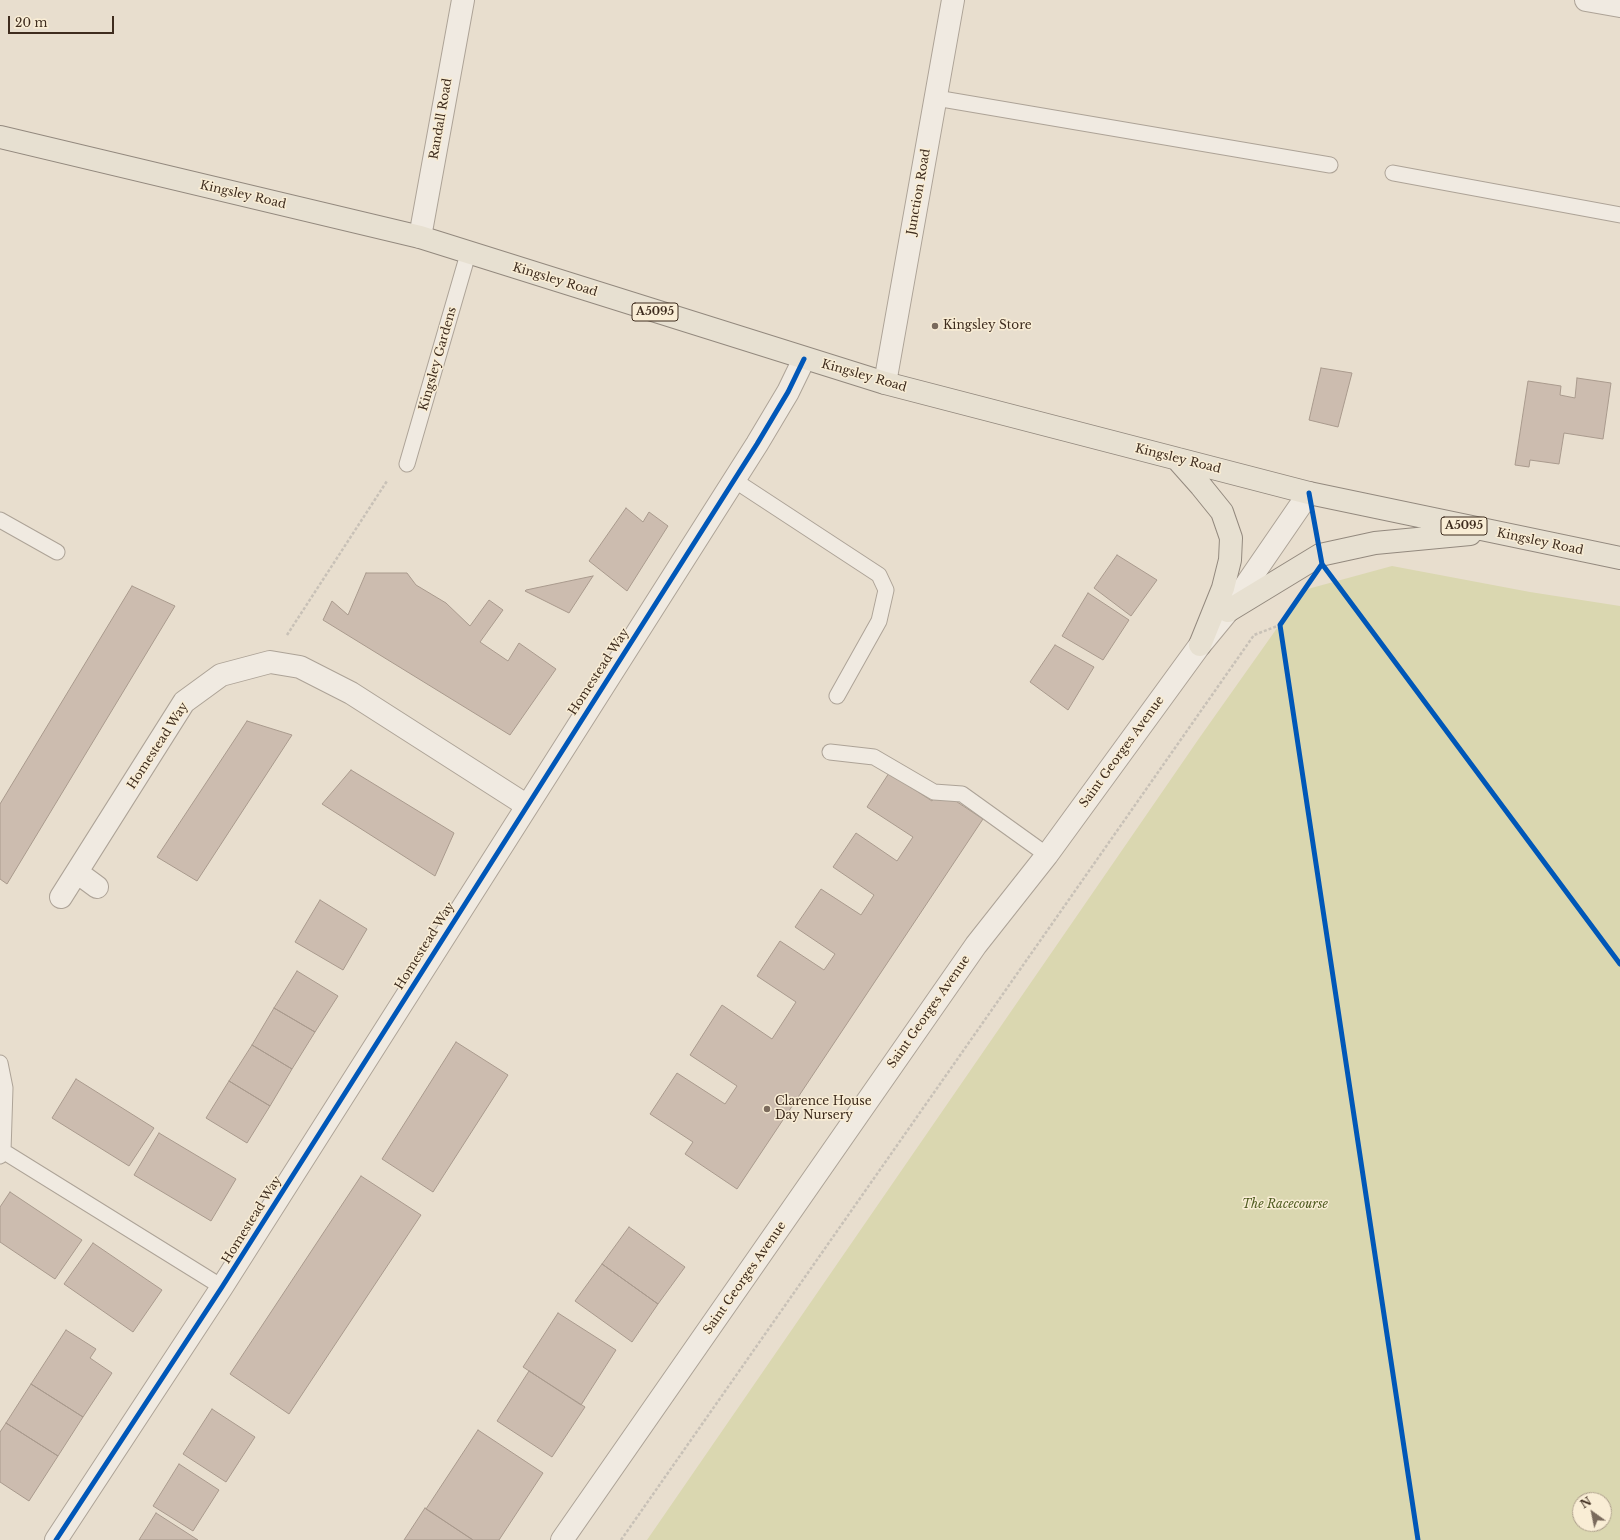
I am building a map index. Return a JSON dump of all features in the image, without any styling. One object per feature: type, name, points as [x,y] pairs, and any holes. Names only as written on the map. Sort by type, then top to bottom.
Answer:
[{"type":"main road","name":"Kingsley Road","points":[[0,137],[420,237],[468,254],[885,383],[1177,459],[1308,493],[1620,558]]},
{"type":"main road","points":[[1177,459],[1222,512],[1231,538],[1230,560],[1224,588],[1200,645]]},
{"type":"main road","points":[[1228,611],[1307,562],[1332,551],[1408,539],[1495,532]]},
{"type":"street","name":"Randall Road","points":[[420,237],[463,0]]},
{"type":"street","name":"Junction Road","points":[[885,383],[952,0]]},
{"type":"street","points":[[1586,0],[1620,6]]},
{"type":"street","name":"Homestead Way","points":[[56,1540],[222,1286],[526,805],[734,480],[788,392],[804,359]]},
{"type":"street","name":"Saint Georges Avenue","points":[[562,1540],[976,945],[1047,855],[1200,645],[1228,611],[1308,493]]},
{"type":"street","name":"Homestead Way","points":[[61,897],[78,873],[184,702],[221,675],[270,662],[300,667],[351,693],[526,805]]},
{"type":"street","points":[[78,873],[97,887]]},
{"type":"lane","points":[[936,98],[1330,165]]},
{"type":"lane","points":[[1393,173],[1620,216]]},
{"type":"lane","name":"Kingsley Gardens","points":[[407,464],[468,254]]},
{"type":"lane","points":[[734,480],[879,575],[886,590],[879,621],[837,696]]},
{"type":"lane","points":[[0,520],[57,552]]},
{"type":"lane","points":[[830,752],[874,757],[934,792],[962,794],[1047,855]]},
{"type":"lane","points":[[0,1063],[5,1088],[1,1154],[222,1286]]},
{"type":"path","points":[[270,662],[389,479],[407,464]]},
{"type":"path","points":[[621,1540],[1254,635],[1280,624],[1284,619]]},
{"type":"path","points":[[1280,624],[1282,632]]},
{"type":"green space","name":"The Racecourse","points":[[1392,566],[1530,592],[1620,606],[1620,1540],[647,1540],[1200,737],[1304,590]]},
{"type":"building","points":[[1321,368],[1352,373],[1338,427],[1309,420]]},
{"type":"building","points":[[1577,378],[1611,383],[1603,439],[1564,433],[1559,464],[1530,460],[1529,467],[1515,465],[1528,381],[1561,386],[1560,395],[1575,398]]},
{"type":"building","points":[[626,508],[643,522],[649,512],[668,526],[627,591],[589,561]]},
{"type":"building","points":[[1117,555],[1157,580],[1131,616],[1094,588]]},
{"type":"building","points":[[366,573],[407,573],[416,585],[446,603],[470,626],[489,600],[503,610],[480,642],[508,661],[519,643],[556,669],[510,735],[323,620],[332,601],[348,615]]},
{"type":"building","points":[[593,576],[569,613],[525,591],[526,590]]},
{"type":"building","points":[[132,586],[175,606],[7,884],[0,879],[0,804]]},
{"type":"building","points":[[1088,593],[1129,620],[1103,660],[1062,636]]},
{"type":"building","points":[[1055,645],[1094,667],[1068,710],[1030,682]]},
{"type":"building","points":[[247,721],[292,735],[197,881],[157,857]]},
{"type":"building","points":[[351,770],[454,833],[435,876],[322,804]]},
{"type":"building","points":[[889,773],[932,801],[939,790],[983,819],[737,1189],[685,1154],[693,1142],[650,1114],[677,1073],[725,1104],[737,1086],[690,1055],[722,1005],[772,1039],[796,1002],[757,976],[780,941],[824,970],[835,954],[795,927],[821,889],[861,915],[874,895],[833,867],[856,833],[897,861],[913,837],[867,807]]},
{"type":"building","points":[[320,900],[367,929],[343,970],[295,942]]},
{"type":"building","points":[[297,971],[338,996],[315,1032],[274,1008]]},
{"type":"building","points":[[274,1008],[315,1032],[292,1069],[252,1045]]},
{"type":"building","points":[[456,1042],[508,1075],[433,1192],[382,1159]]},
{"type":"building","points":[[252,1045],[292,1069],[270,1106],[229,1081]]},
{"type":"building","points":[[76,1079],[154,1128],[129,1166],[52,1118]]},
{"type":"building","points":[[229,1081],[270,1106],[247,1143],[206,1118]]},
{"type":"building","points":[[159,1133],[236,1179],[211,1221],[134,1175]]},
{"type":"building","points":[[361,1176],[421,1215],[289,1414],[230,1374]]},
{"type":"building","points":[[10,1192],[82,1240],[55,1279],[0,1242],[0,1207]]},
{"type":"building","points":[[629,1227],[685,1267],[658,1304],[602,1264]]},
{"type":"building","points":[[93,1243],[162,1290],[133,1332],[64,1284]]},
{"type":"building","points":[[602,1264],[658,1304],[632,1342],[575,1301]]},
{"type":"building","points":[[558,1313],[616,1350],[581,1405],[523,1367]]},
{"type":"building","points":[[66,1330],[96,1349],[90,1358],[112,1373],[83,1417],[31,1384]]},
{"type":"building","points":[[529,1371],[585,1407],[552,1457],[497,1421]]},
{"type":"building","points":[[31,1384],[83,1417],[58,1456],[6,1423]]},
{"type":"building","points":[[212,1409],[255,1437],[226,1482],[183,1454]]},
{"type":"building","points":[[6,1423],[58,1456],[29,1501],[0,1482],[0,1432]]},
{"type":"building","points":[[478,1430],[543,1473],[499,1540],[473,1540],[426,1509]]},
{"type":"building","points":[[179,1464],[219,1490],[193,1531],[153,1506]]},
{"type":"building","points":[[425,1508],[473,1540],[404,1540]]},
{"type":"building","points":[[156,1513],[198,1540],[139,1540]]},
{"type":"cycle path","points":[[56,1540],[222,1287],[757,444],[788,392],[804,359]]},
{"type":"cycle path","points":[[1309,493],[1322,564],[1620,964]]},
{"type":"cycle path","points":[[1322,564],[1280,625],[1418,1540]]},
{"type":"place","name":"Kingsley Store","points":[[935,326]]},
{"type":"place","name":"Clarence House Day Nursery","points":[[767,1109]]}]
